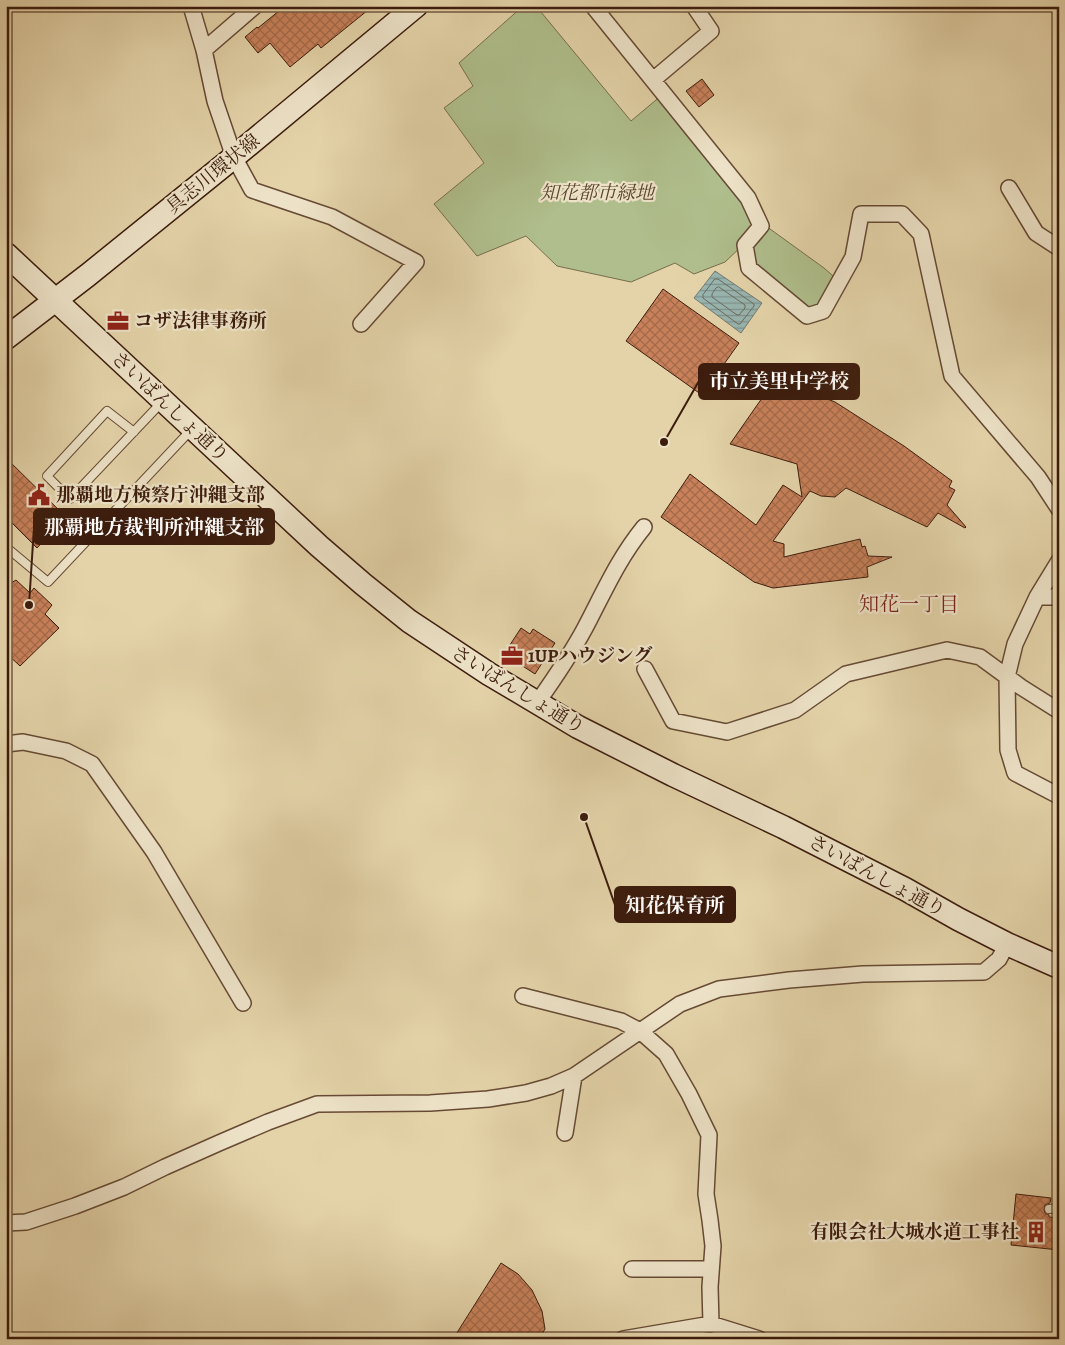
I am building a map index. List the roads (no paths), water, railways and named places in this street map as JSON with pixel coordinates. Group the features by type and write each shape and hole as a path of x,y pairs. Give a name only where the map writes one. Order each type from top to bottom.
{"main road":[{"name":"具志川環状線","path":"6,338 88,275 234,157 416,6"},
{"name":"さいばんしょ通り","path":"6,254 319,546 409,621 450,649 537,703 604,740 672,775 783,827 905,889 1007,944 1059,967"}],"street":[{"path":"191,6 204,50 215,101 234,157 252,190 332,217 416,262 361,324"},
{"path":"204,50 255,6"},
{"path":"592,6 748,198 762,226 745,245 749,268 807,316 823,311 853,258 861,214 902,214 921,234 952,376 1038,477 1059,509"},
{"path":"653,80 711,31 694,6"},
{"path":"1009,188 1036,233 1059,248"},
{"path":"537,703 584,630 612,574 629,546 644,527"},
{"path":"1059,561 1037,597 1015,644 1007,677 1008,750 1015,773 1059,796"},
{"path":"1037,597 1059,597"},
{"path":"645,669 673,720 727,732 795,710 846,674 947,650 980,657 1059,711"},
{"path":"6,744 23,742 66,751 92,764 154,852 243,1003"},
{"path":"6,1224 26,1222 116,1190 165,1166 244,1132 317,1104 430,1103 488,1099 526,1094 551,1086 574,1076 606,1056 680,1004 719,989 789,980 863,974 984,972 999,959 1007,944"},
{"path":"523,996 621,1020 640,1031 666,1054 689,1094 709,1135 706,1194 713,1246 710,1287 711,1324"},
{"path":"565,1133 574,1076"},
{"path":"632,1269 711,1270"},
{"path":"623,1339 711,1324 759,1339"}],"lane":[{"path":"134,432 107,411 47,476 70,499 134,432 163,401"},
{"path":"6,547 48,582 192,428"},
{"path":"1049,1209 1059,1208"}],"water":[{"path":"715,271 762,303 741,333 694,298"}],"place":[{"name":"コザ法律事務所","path":"118,321"},
{"name":"市立美里中学校","path":"664,442"},
{"name":"那覇地方検察庁沖縄支部","path":"39,495"},
{"name":"那覇地方裁判所沖縄支部","path":"29,605"},
{"name":"1UPハウジング","path":"512,656"},
{"name":"知花保育所","path":"584,817"},
{"name":"有限会社大城水道工事社","path":"1036,1232"}],"district":[{"name":"知花一丁目","path":"909,604"}],"park label":[{"name":"知花都市緑地","path":"597,193"}]}
